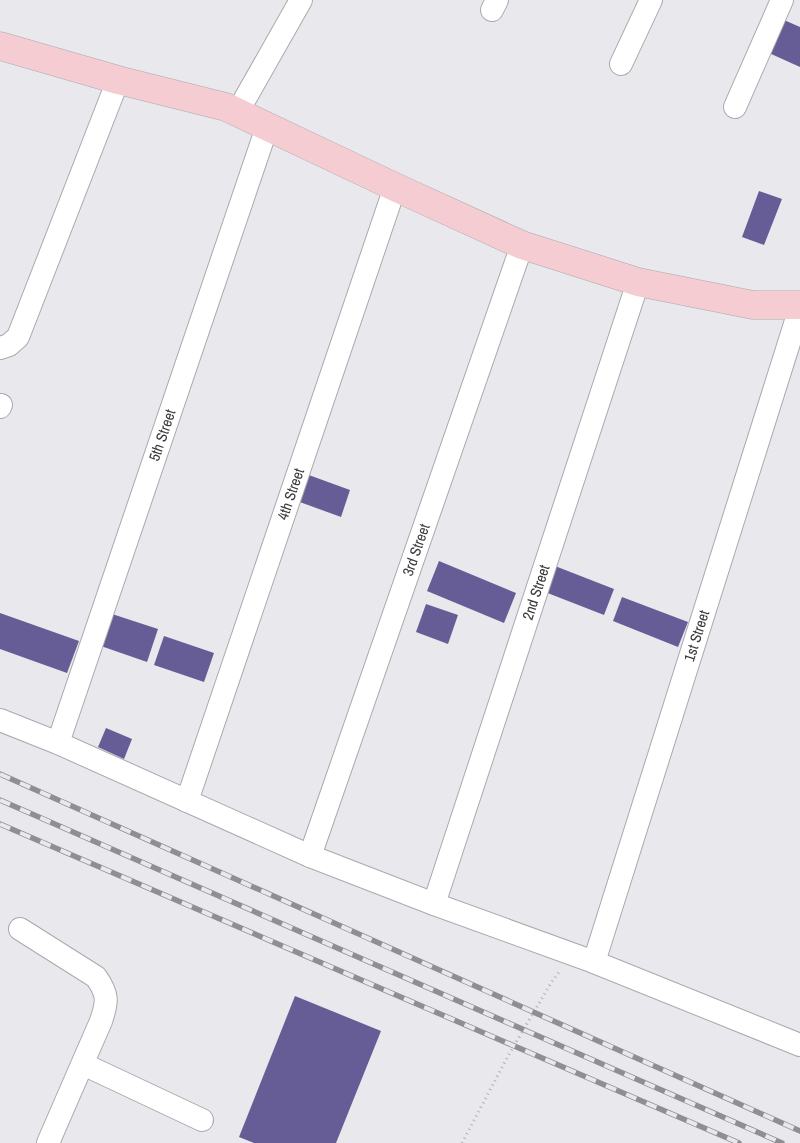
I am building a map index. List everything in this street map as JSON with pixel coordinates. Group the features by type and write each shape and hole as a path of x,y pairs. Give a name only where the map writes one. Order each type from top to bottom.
{"street":[{"path":"237,113 301,0"},
{"path":"621,64 651,0"},
{"path":"735,108 782,0"},
{"path":"0,46 118,80 226,107 522,245 638,282 754,305 800,306"},
{"path":"0,348 9,345 18,337 118,80"},
{"name":"5th Street","path":"58,743 267,127"},
{"name":"4th Street","path":"187,801 395,187"},
{"name":"3rd Street","path":"310,856 522,245"},
{"name":"2nd Street","path":"434,904 638,282"},
{"name":"1st Street","path":"587,960 800,306"},
{"path":"0,720 58,743 310,856 587,960 800,1045"},
{"path":"20,929 96,977 103,988 106,998 106,1007 102,1021 48,1143"},
{"path":"82,1064 202,1120"}],"path":[{"path":"462,1143 508,1056 550,983 564,968 587,960"}],"building":[{"path":"784,20 800,27 800,67 769,53"},
{"path":"759,191 782,199 764,245 742,237"},
{"path":"306,474 350,490 341,517 297,501"},
{"path":"439,561 516,593 504,623 427,591"},
{"path":"555,566 614,589 604,615 545,592"},
{"path":"622,597 688,622 678,647 613,621"},
{"path":"426,604 458,615 448,644 416,632"},
{"path":"0,613 79,641 67,673 0,649"},
{"path":"109,613 158,629 147,662 98,645"},
{"path":"164,636 214,653 204,682 154,665"},
{"path":"106,728 132,739 124,759 98,747"},
{"path":"295,996 381,1031 336,1143 254,1143 239,1137"}],"railway":[{"path":"0,774 800,1131"},
{"path":"0,800 782,1143"},
{"path":"0,824 739,1143"}]}
